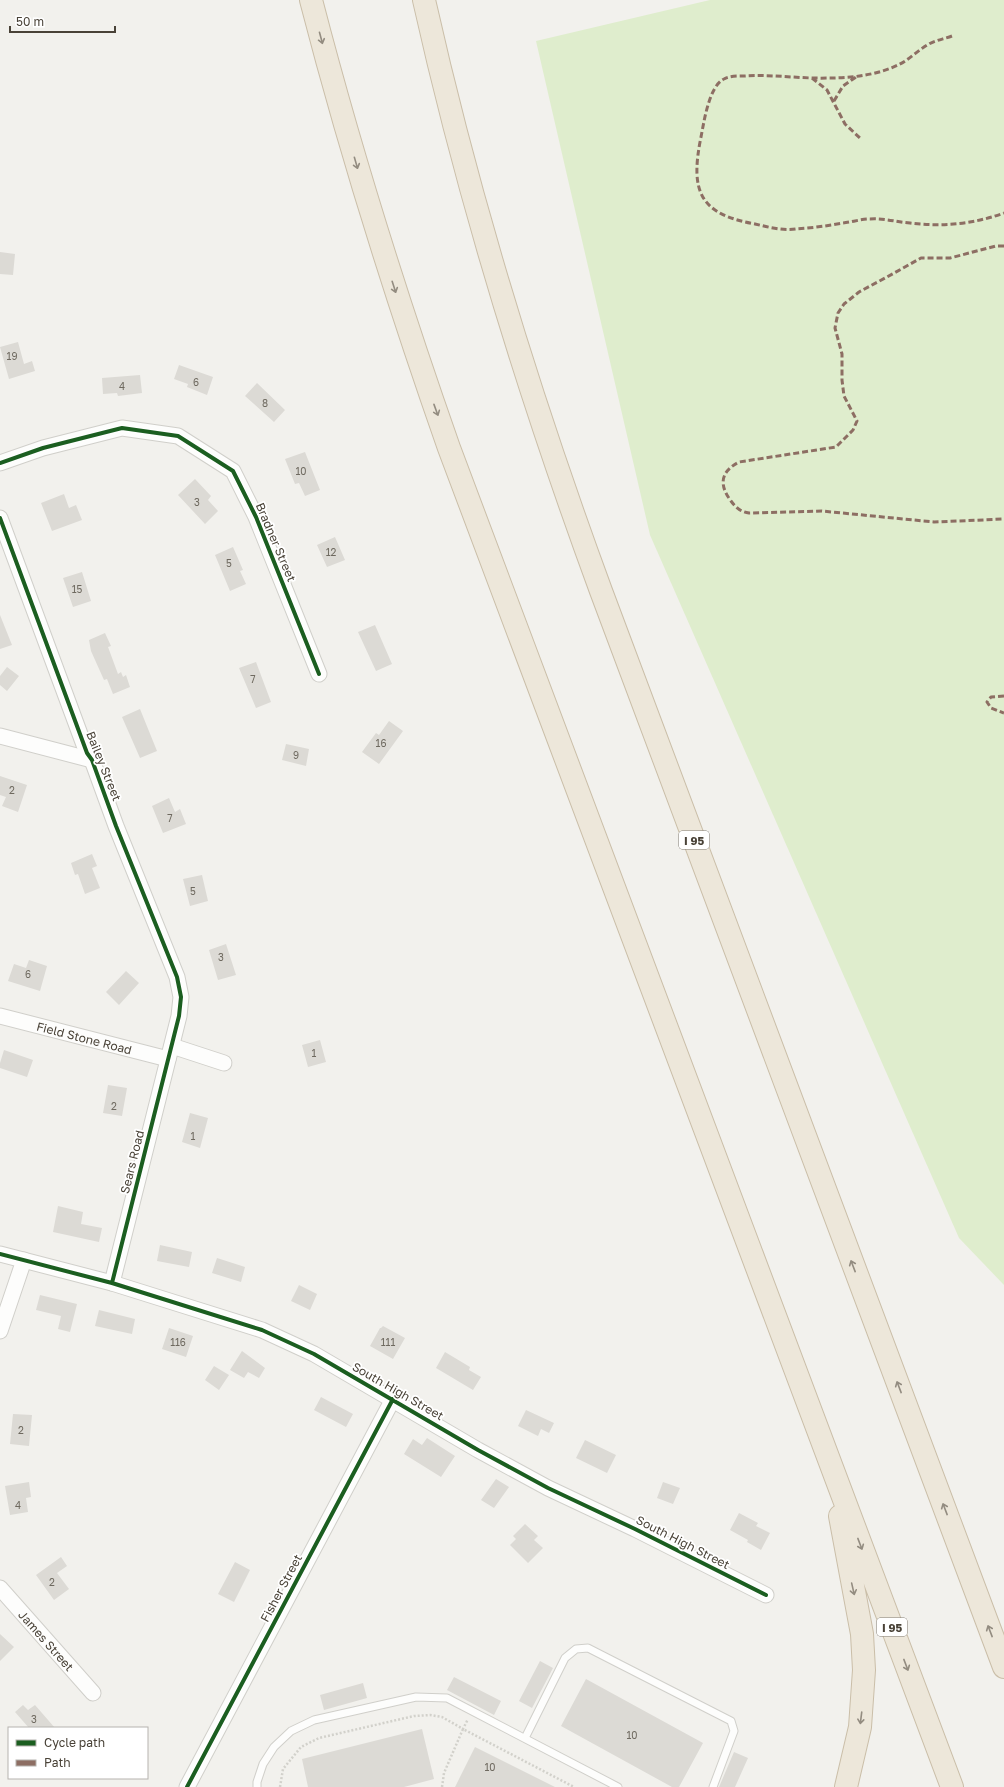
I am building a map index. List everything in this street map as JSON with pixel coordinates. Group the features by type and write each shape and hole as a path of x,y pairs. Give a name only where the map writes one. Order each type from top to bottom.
{"highway":[{"name":"I 95","path":"311,0 376,229 417,357 446,440 952,1787"},
{"name":"I 95","path":"424,0 490,256 534,401 566,496 603,599 1004,1666"},
{"path":"832,1468 848,1567 859,1619 864,1659 864,1691 861,1720 846,1787"}],"street":[{"name":"Bradner Street","path":"0,463 43,448 122,428 178,436 233,471 256,517 319,674"},
{"name":"Bailey Street","path":"0,518 87,753 92,760 119,833 177,978 181,996 180,1016 170,1053"},
{"path":"0,736 92,760"},
{"name":"Field Stone Road","path":"0,1016 170,1053"},
{"path":"170,1053 224,1063"},
{"name":"Sears Road","path":"112,1283 170,1053"},
{"name":"South High Street","path":"0,1254 112,1283 262,1330 314,1354 478,1450 548,1488 635,1529 766,1595"},
{"path":"0,1331 24,1260"},
{"name":"Fisher Street","path":"187,1787 393,1399"},
{"name":"James Street","path":"0,1588 93,1693"}],"lane":[{"path":"525,1738 565,1658 576,1649 588,1648 731,1720 734,1731 713,1787"},
{"path":"257,1787 257,1782 263,1764 274,1747 291,1731 314,1720 416,1697 447,1698 618,1787"}],"path":[{"path":"442,1787 444,1773 472,1711"},
{"path":"280,1787 283,1769 301,1747 319,1738 414,1716 430,1715 442,1717 574,1787"}],"green space":[{"path":"710,0 1004,0 1004,1285 959,1238 650,535 536,41"}],"building":[{"path":"0,252 15,254 13,275 0,274"},
{"path":"18,342 24,364 32,361 35,371 9,379 0,347"},
{"path":"179,365 213,377 207,395 187,387 188,384 174,379"},
{"path":"140,375 142,393 118,396 117,393 103,394 102,378"},
{"path":"257,383 285,410 274,422 245,396"},
{"path":"305,452 320,490 305,496 299,483 295,484 285,459"},
{"path":"195,479 211,496 208,500 218,511 205,524 178,495"},
{"path":"64,494 69,508 76,505 82,520 52,531 41,503"},
{"path":"335,537 345,560 327,567 317,545"},
{"path":"233,547 243,570 240,571 246,584 230,591 215,555"},
{"path":"82,572 91,601 73,607 63,578"},
{"path":"0,615 12,645 0,649"},
{"path":"375,625 392,664 376,671 358,632"},
{"path":"105,633 111,646 108,647 118,674 121,672 123,677 126,675 130,687 113,694 107,679 104,680 91,651 89,640"},
{"path":"256,662 271,702 256,708 239,668"},
{"path":"7,667 19,676 7,691 0,685 0,676"},
{"path":"140,709 157,751 140,758 122,717"},
{"path":"389,721 403,731 379,764 362,752 376,733 379,735"},
{"path":"286,744 309,749 306,766 282,760"},
{"path":"0,776 27,785 18,812 2,806 6,797 0,795"},
{"path":"169,798 175,812 180,809 186,824 163,833 152,806"},
{"path":"92,854 97,866 92,868 100,888 85,894 78,874 75,875 71,863"},
{"path":"202,875 208,901 190,906 183,879"},
{"path":"226,944 236,975 218,980 209,950"},
{"path":"29,960 47,966 40,991 8,981 14,964 26,968"},
{"path":"126,971 139,983 119,1005 106,992"},
{"path":"320,1040 326,1062 308,1067 302,1045"},
{"path":"4,1050 33,1060 27,1077 0,1068"},
{"path":"108,1085 127,1088 122,1116 103,1113"},
{"path":"190,1113 208,1118 200,1148 182,1142"},
{"path":"58,1206 83,1212 81,1224 102,1228 99,1242 53,1232"},
{"path":"160,1245 192,1252 189,1267 157,1261"},
{"path":"217,1258 245,1267 241,1282 212,1273"},
{"path":"299,1285 317,1294 310,1310 291,1301"},
{"path":"40,1295 77,1304 70,1332 58,1329 61,1316 36,1310"},
{"path":"99,1310 135,1319 132,1334 95,1326"},
{"path":"383,1326 405,1338 393,1359 370,1346 380,1328"},
{"path":"169,1328 193,1336 186,1357 162,1349"},
{"path":"242,1351 265,1368 259,1378 248,1372 244,1378 230,1370"},
{"path":"445,1352 470,1367 469,1370 481,1377 473,1390 436,1368"},
{"path":"214,1366 229,1375 219,1390 205,1380"},
{"path":"321,1397 353,1414 346,1427 314,1410"},
{"path":"526,1410 554,1423 549,1433 541,1429 538,1436 518,1426"},
{"path":"13,1414 32,1415 29,1446 10,1444"},
{"path":"427,1438 455,1456 441,1477 404,1454 413,1439 422,1445"},
{"path":"585,1440 616,1455 607,1473 576,1458"},
{"path":"496,1479 509,1487 494,1508 481,1500"},
{"path":"29,1482 31,1497 26,1498 28,1512 10,1515 5,1486"},
{"path":"663,1482 680,1488 673,1504 657,1498"},
{"path":"739,1513 758,1523 756,1526 770,1533 761,1550 747,1542 748,1540 730,1530"},
{"path":"525,1524 538,1536 534,1540 543,1548 528,1563 510,1545 516,1539 513,1536"},
{"path":"61,1557 67,1566 57,1573 69,1589 54,1600 36,1575"},
{"path":"235,1562 250,1570 234,1602 218,1594"},
{"path":"0,1634 14,1647 0,1661"},
{"path":"540,1661 553,1668 532,1708 519,1701"},
{"path":"454,1677 501,1701 494,1715 447,1690"},
{"path":"586,1679 703,1743 679,1787 672,1787 561,1726"},
{"path":"363,1683 367,1698 324,1710 320,1695"},
{"path":"23,1705 28,1710 35,1705 54,1727 28,1727 15,1712"},
{"path":"422,1729 434,1779 404,1787 308,1787 302,1759"},
{"path":"475,1747 555,1787 455,1787"},
{"path":"734,1752 748,1758 735,1787 719,1787"}],"marked path":[{"path":"952,36 929,44 898,65 882,71 864,75 818,78 733,76 724,79 714,89 708,105 698,156 698,186 703,197 710,206 721,214 736,220 780,229 831,225 863,219 934,225 958,224 981,220 1004,213"},
{"path":"834,101 843,86 856,77"},
{"path":"812,78 827,90 845,124 861,139"},
{"path":"1004,246 996,246 950,258 921,258 859,292 844,304 838,313 835,328 842,354 842,380 844,396 857,421 853,430 836,447 739,462 728,470 723,479 725,490 731,501 741,511 749,513 822,511 934,522 1004,519"},
{"path":"1004,696 991,697 987,702 991,708 1004,713"}],"cycle path":[{"path":"0,463 43,448 122,428 178,436 233,471 256,517 319,674"},
{"path":"0,518 87,753 92,760 116,826 177,977 181,997 179,1016 112,1283"},
{"path":"0,1254 112,1283 262,1330 314,1354 478,1450 548,1488 635,1529 766,1595"},
{"path":"187,1787 393,1399"}]}
